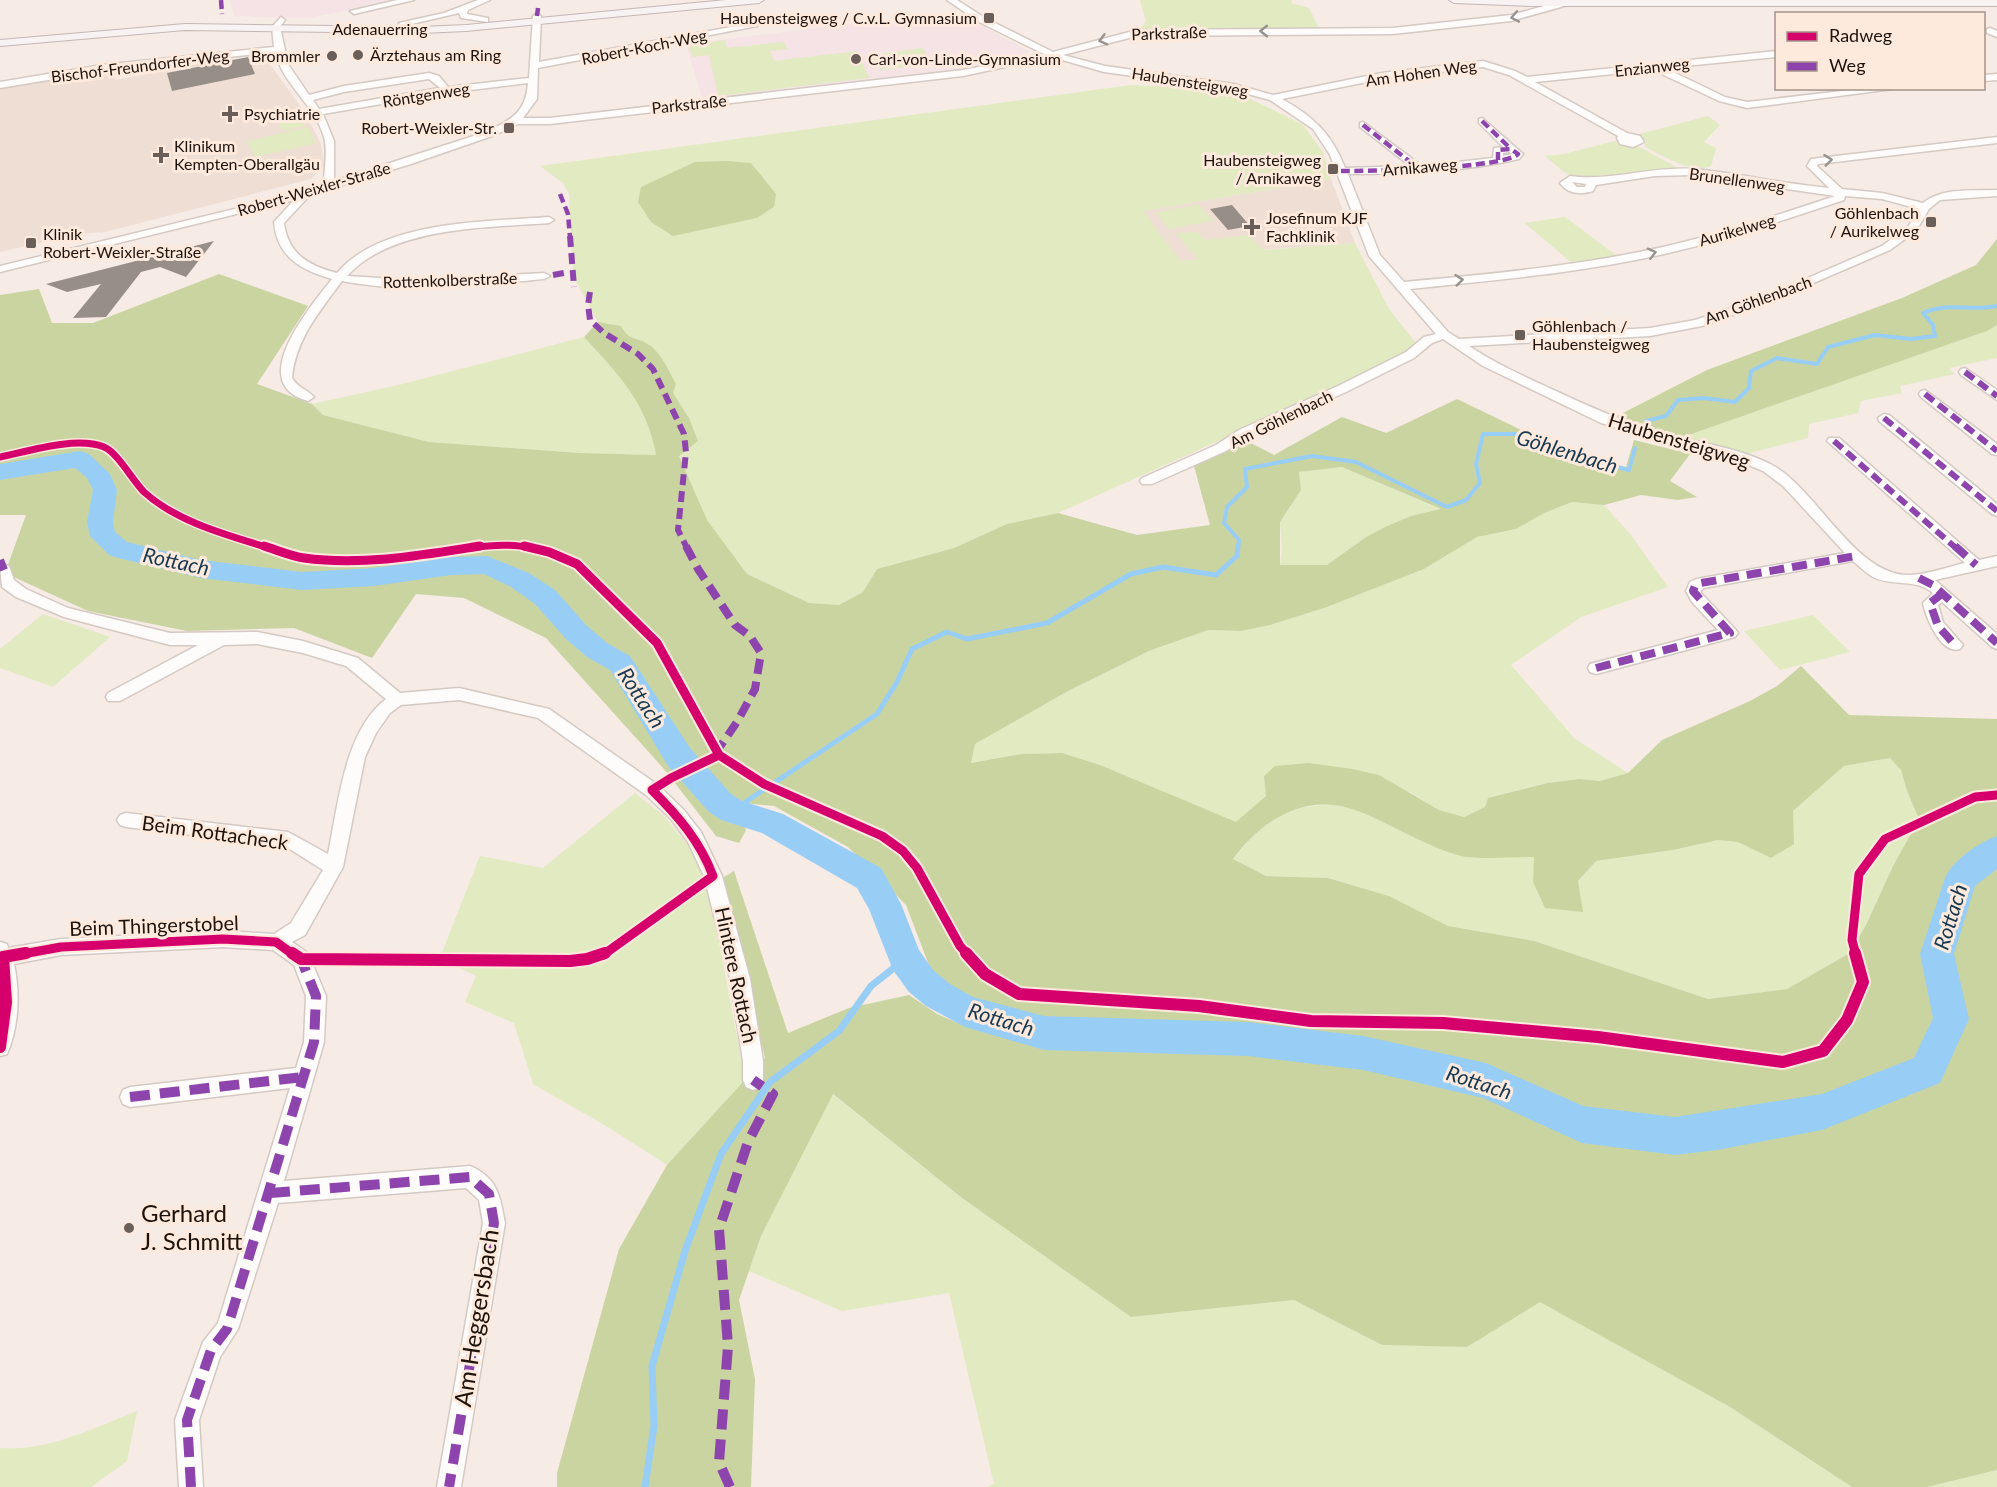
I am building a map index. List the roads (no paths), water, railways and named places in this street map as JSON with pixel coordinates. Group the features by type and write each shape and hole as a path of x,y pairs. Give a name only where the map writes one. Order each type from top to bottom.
{"main road":[{"name":"Adenauerring","path":"0,38 190,21 421,30 539,11 711,0"},
{"name":"Adenauerring","path":"0,44 185,27 485,20 539,11 759,0"},
{"path":"1455,0 1997,3"}],"street":[{"path":"354,11 410,0"},
{"path":"403,23 446,15 486,0"},
{"name":"Haubensteigweg","path":"951,0 982,20 1051,54 1104,69 1234,87 1273,98 1291,108 1317,127 1335,155 1375,256 1444,335 1487,363 1606,420 1665,438 1733,454 1768,468 1788,483 1856,556 1878,573 1914,579"},
{"name":"Parkstraße","path":"516,121 550,121 921,79 1019,63 1137,33 1393,31 1511,18 1571,1"},
{"path":"466,7 462,11 464,16 485,20"},
{"path":"516,121 532,99 539,11"},
{"path":"279,24 283,63 291,78 318,112 330,146 329,186"},
{"name":"Robert-Koch-Weg","path":"534,66 753,26"},
{"name":"Bischof-Freundorfer-Weg","path":"0,85 102,68 280,50"},
{"name":"Enzianweg","path":"1527,80 1775,54"},
{"name":"Am Hohen Weg","path":"1273,98 1382,76 1475,64 1504,69 1624,135"},
{"path":"1653,66 1722,99 1747,105 1878,90"},
{"path":"308,98 344,89 429,76 436,78 446,90"},
{"name":"Röntgenweg","path":"318,112 446,90 534,80"},
{"name":"Robert-Weixler-Straße","path":"0,269 248,210 463,144 516,121"},
{"name":"Arnikaweg","path":"1341,171 1418,168 1515,157 1518,154 1482,121"},
{"path":"1363,124 1418,168"},
{"path":"1840,193 1812,166 1812,163 1997,140"},
{"name":"Brunellenweg","path":"1592,182 1654,173 1692,172 1748,182 1840,193 1882,196 1916,195 1935,198"},
{"path":"248,210 279,222 306,193"},
{"name":"Aurikelweg","path":"1401,286 1496,276 1638,256 1775,219 1840,198 1840,193"},
{"path":"1935,198 1946,195 1997,193"},
{"name":"Brunellenweg","path":"1882,196 1925,207"},
{"name":"Am Göhlenbach","path":"1456,343 1492,343 1650,332 1736,311 1847,267 1886,248 1912,229 1925,207 1935,198"},
{"path":"308,397 294,390 286,378 289,352 295,339 339,278 354,262 370,251 394,242 465,229 549,220"},
{"name":"Rottenkolberstraße","path":"279,222 282,243 295,259 315,270 339,278 377,282 429,283 544,276"},
{"name":"Am Göhlenbach","path":"1147,481 1221,448 1244,433 1342,389 1410,355 1428,340 1444,335"},
{"path":"1487,363 1487,352 1492,343"},
{"path":"1965,372 1997,396"},
{"path":"1924,394 1997,451"},
{"path":"1884,418 1997,511"},
{"path":"1834,441 1976,565"},
{"path":"1596,668 1730,633 1697,598 1693,591 1695,586 1856,556"},
{"path":"1914,579 1997,561"},
{"path":"4,570 7,583 21,593 64,612 170,639 257,638 303,646 352,662 397,699 384,709 369,730 357,757 334,867 298,929 276,942 301,959 316,996 314,1042 227,1329 211,1350 187,1420 191,1487"},
{"path":"1914,579 1933,585 1997,643"},
{"path":"1943,593 1930,603 1933,617 1955,645"},
{"path":"114,697 221,639"},
{"name":"Hintere Rottach","path":"397,699 459,694 543,713 652,790 677,814 695,837 713,876 740,979 753,1061 753,1080"},
{"name":"Beim Rottacheck","path":"126,820 288,839 334,867"},
{"name":"Beim Thingerstobel","path":"2,954 61,947 223,939 276,942"},
{"path":"0,1047 5,1030 7,991 2,954"},
{"path":"130,1096 303,1077"},
{"name":"Am Heggersbach","path":"270,1193 470,1178 489,1194 494,1223 449,1487"}],"waterway":[{"name":"Göhlenbach","path":"1646,421 1666,416 1678,400 1704,398 1735,402 1749,388 1751,371 1777,358 1817,364 1828,347 1875,335 1911,339 1935,336 1933,325 1923,313 1951,307 1997,306"},
{"name":"Göhlenbach","path":"1238,548 1239,540 1224,523 1227,507 1247,487 1245,469 1312,456 1356,462 1447,507 1466,500 1480,483 1476,464 1483,434 1516,434 1578,457 1629,470 1635,448"},
{"name":"Rottach","path":"0,472 80,459 98,474 105,490 100,522 103,536 118,549 201,569 302,581 374,577 451,566 487,565 520,580 545,597 576,632 597,650 620,663 679,757 720,803 732,811 772,823 869,878 884,904 905,959 921,981 938,995 965,1011 1044,1033 1248,1039 1363,1053 1486,1081 1582,1124 1675,1136 1717,1131 1822,1112 1927,1071 1951,1019 1937,954 1961,878 1997,850"},
{"name":"Göhlenbach","path":"732,811 877,714 897,682 912,649 947,632 967,639 1047,623 1131,574 1163,567 1216,575 1237,556 1238,546"},
{"path":"645,1487 654,1426 652,1366 685,1251 721,1154 770,1082 839,1031 871,986 905,959"}],"place":[{"name":"Haubensteigweg / C.v.L. Gymnasium","path":"989,18"},
{"name":"Ärztehaus am Ring","path":"358,55"},
{"name":"Brommler","path":"332,56"},
{"name":"Carl-von-Linde-Gymnasium","path":"856,59"},
{"name":"Psychiatrie","path":"230,114"},
{"name":"Robert-Weixler-Str.","path":"509,128"},
{"name":"Klinikum Kempten-Oberallgäu","path":"161,155"},
{"name":"Haubensteigweg / Arnikaweg","path":"1333,169"},
{"name":"Göhlenbach / Aurikelweg","path":"1931,222"},
{"name":"Josefinum KJF Fachklinik","path":"1252,227"},
{"name":"Klinik Robert-Weixler-Straße","path":"31,243"},
{"name":"Göhlenbach / Haubensteigweg","path":"1520,335"},
{"name":"Gerhard J. Schmitt","path":"129,1228"}]}
